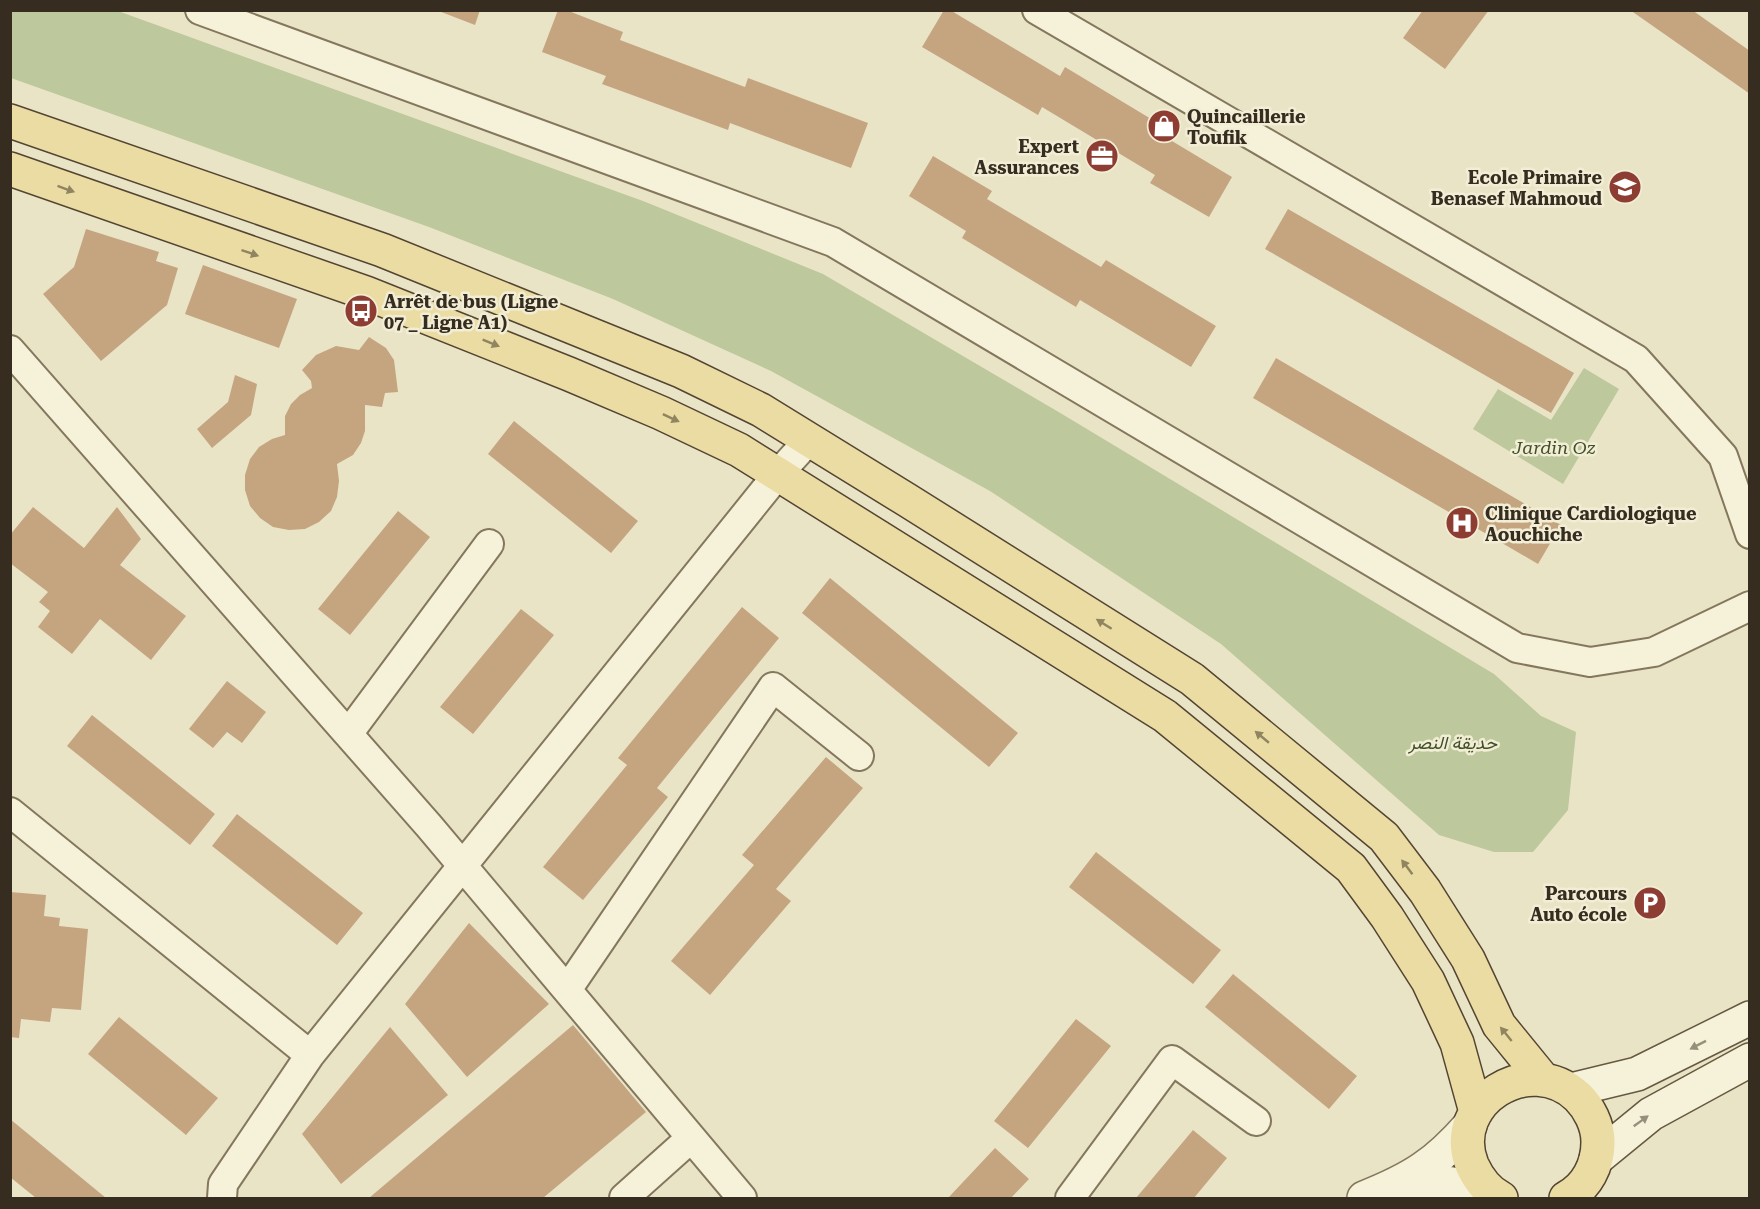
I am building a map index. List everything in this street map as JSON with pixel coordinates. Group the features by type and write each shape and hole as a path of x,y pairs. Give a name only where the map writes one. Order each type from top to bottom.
{"main road":[{"path":"10,121 403,259 681,371 761,410 1192,679 1384,837 1425,891 1468,959 1499,1024 1557,1085 1585,1104 1594,1121 1598,1140 1583,1185"},
{"path":"10,169 376,297 661,413 739,450 1165,716 1351,868 1387,917 1428,981 1457,1043 1473,1118 1468,1142 1470,1159 1476,1174 1495,1195"},
{"path":"1364,1198 1399,1185 1438,1158 1473,1118 1486,1098 1512,1082 1528,1079 1557,1085 1637,1074 1749,1018"},
{"path":"1583,1185 1651,1114 1749,1060"},
{"path":"1399,1185 1443,1183 1495,1195"}],"street":[{"path":"200,10 833,242 1517,648 1590,662 1654,652 1749,606"},
{"path":"1037,10 1636,359 1723,456 1749,534"},
{"path":"10,350 463,866 742,1198"},
{"path":"222,1198 223,1184 310,1055 778,474 809,440"},
{"path":"348,734 489,544"},
{"path":"567,990 773,687 860,756"},
{"path":"10,812 310,1055"},
{"path":"1070,1198 1172,1060 1256,1121"},
{"path":"624,1198 691,1138"}],"green space":[{"name":"حديقة النصر","path":"11,10 118,11 643,201 823,274 1062,414 1494,674 1541,716 1576,732 1568,810 1533,852 1494,852 1439,835 1221,644 990,491 771,371 613,299 429,227 11,78"},
{"name":"Jardin Oz","path":"1584,368 1619,389 1563,484 1473,429 1498,389 1551,420"}],"building":[{"path":"436,10 480,10 475,25"},
{"path":"558,10 566,10 623,32 620,40 745,87 748,78 868,123 851,168 730,123 728,130 602,84 606,76 542,52"},
{"path":"944,10 950,10 1060,76 1065,67 1176,134 1172,141 1232,177 1209,217 1150,183 1155,175 1042,107 1038,115 922,47"},
{"path":"1423,10 1489,10 1445,69 1403,38"},
{"path":"1630,10 1692,10 1750,51 1750,94"},
{"path":"933,156 992,191 987,199 1101,267 1106,260 1216,326 1191,367 1080,300 1076,307 962,238 966,231 909,196"},
{"path":"1288,209 1574,373 1551,413 1265,249"},
{"path":"86,229 159,252 156,261 178,268 167,305 101,361 43,294 74,267"},
{"path":"203,265 297,299 279,348 185,314"},
{"path":"369,337 386,348 394,360 398,392 385,393 382,407 365,405 365,431 361,443 353,455 337,464 339,481 337,497 331,511 319,522 305,529 289,530 273,527 260,518 250,506 245,490 245,475 250,459 259,447 272,439 285,435 285,416 291,404 312,388 311,381 302,370 316,355 336,346 359,350"},
{"path":"1276,358 1561,525 1538,564 1253,398"},
{"path":"235,375 257,384 251,415 212,448 197,429 228,402"},
{"path":"514,421 638,521 611,553 488,454"},
{"path":"33,507 84,548 117,507 141,539 120,565 186,616 151,660 100,619 72,654 38,627 50,611 39,602 48,592 10,563 10,535"},
{"path":"398,511 430,537 350,635 318,609"},
{"path":"830,578 1018,733 989,767 802,613"},
{"path":"742,607 779,638 657,788 668,797 583,900 543,867 627,765 618,758"},
{"path":"521,609 554,635 473,734 440,707"},
{"path":"227,681 266,712 242,743 227,732 213,748 189,729"},
{"path":"92,715 215,814 190,845 67,746"},
{"path":"826,757 863,788 776,889 791,901 710,995 671,961 754,865 742,855"},
{"path":"237,814 363,913 337,945 212,846"},
{"path":"1096,852 1221,950 1193,984 1069,887"},
{"path":"10,892 46,895 44,916 60,918 59,926 88,929 81,1010 52,1008 50,1022 21,1019 19,1038 10,1037"},
{"path":"469,923 549,1004 467,1077 405,1004"},
{"path":"1233,974 1357,1076 1329,1109 1205,1007"},
{"path":"119,1017 218,1098 186,1135 88,1054"},
{"path":"1076,1019 1111,1046 1028,1148 994,1121"},
{"path":"573,1025 646,1112 543,1198 369,1198"},
{"path":"390,1027 448,1095 341,1184 302,1134"},
{"path":"10,1119 106,1198 36,1198 10,1177"},
{"path":"1193,1130 1227,1158 1194,1198 1136,1198"},
{"path":"995,1148 1029,1179 1011,1198 948,1198"}],"place":[{"name":"Quincaillerie Toufik","path":"1164,126"},
{"name":"Expert Assurances","path":"1102,156"},
{"name":"Ecole Primaire Benasef Mahmoud","path":"1625,187"},
{"name":"Arrêt de bus (Ligne 07 _ Ligne A1)","path":"361,311"},
{"name":"Clinique Cardiologique Aouchiche","path":"1462,523"},
{"name":"Parcours Auto école","path":"1650,903"}]}
